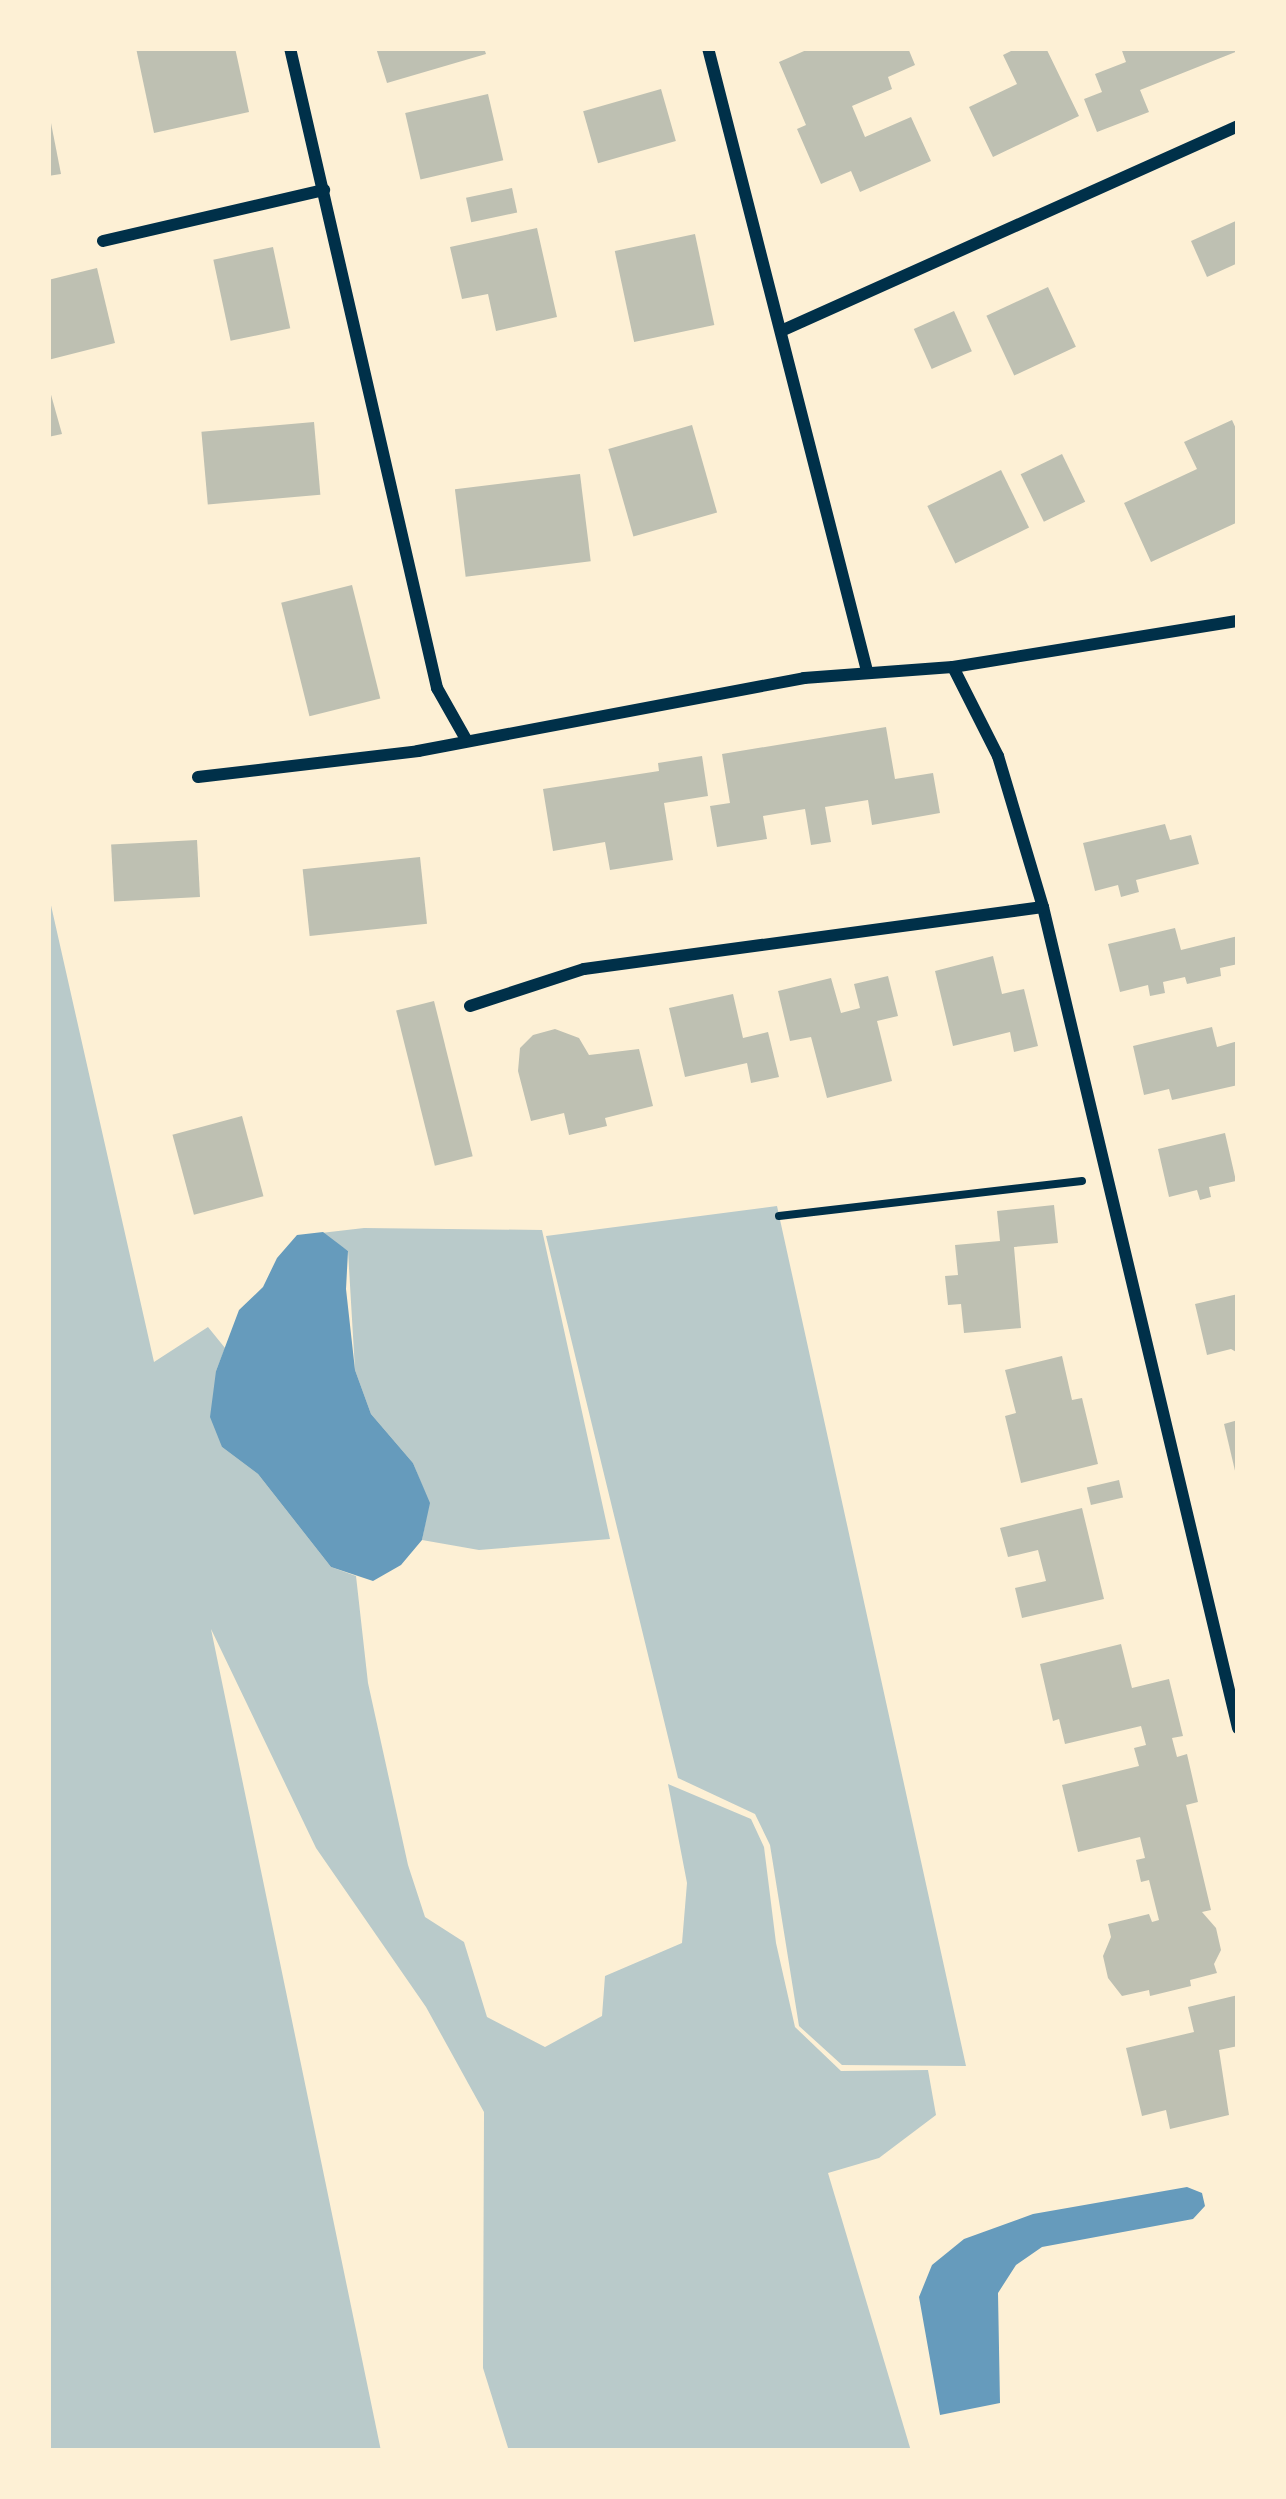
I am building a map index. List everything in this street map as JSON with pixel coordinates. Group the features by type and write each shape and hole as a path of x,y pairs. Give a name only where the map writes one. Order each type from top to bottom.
{"street":[{"path":"290,48 437,688 467,741"},
{"path":"708,48 867,671"},
{"path":"781,331 1238,126"},
{"path":"103,241 324,190"},
{"path":"198,777 467,741 867,671 953,667 1238,621"},
{"path":"953,667 998,756 1043,907 1238,1728"},
{"path":"470,1006 584,969 1043,907"}],"path":[{"path":"779,1216 1108,1178"}],"shaded area":[{"path":"48,892 154,1362 208,1327 225,1348 216,1371 222,1447 258,1474 331,1567 356,1576 368,1683 408,1865 425,1917 464,1942 487,2017 545,2047 602,2016 605,1976 682,1943 687,1883 668,1784 751,1819 764,1847 776,1943 795,2027 841,2071 928,2070 936,2115 879,2158 828,2173 911,2451 509,2451 483,2368 484,2112 426,2007 316,1848 211,1629 381,2451 48,2451"},
{"path":"777,1206 966,2066 842,2065 799,2026 770,1845 755,1814 678,1778 546,1236"},
{"path":"364,1228 542,1230 610,1539 479,1550 422,1540 429,1503 413,1463 371,1414 355,1370 348,1251 321,1233"}],"water":[{"path":"323,1232 348,1251 346,1289 355,1370 371,1414 413,1463 430,1503 422,1540 401,1565 373,1581 331,1567 258,1474 222,1447 210,1417 216,1371 239,1310 263,1287 277,1258 297,1235"},
{"path":"1187,2187 1202,2193 1205,2206 1193,2219 1042,2247 1016,2265 998,2293 1000,2403 940,2415 919,2297 932,2265 964,2239 1033,2214"}],"building":[{"path":"136,48 235,48 249,112 154,133"},
{"path":"376,48 484,48 486,54 387,83"},
{"path":"811,48 908,48 915,65 888,77 892,89 852,106 865,137 911,117 931,161 860,192 851,171 821,184 797,129 806,125 779,62"},
{"path":"1017,48 1046,48 1079,116 993,157 969,107 1017,84 1003,55"},
{"path":"1121,48 1238,51 1140,90 1149,112 1097,132 1084,99 1102,92 1095,74 1126,62"},
{"path":"661,89 676,141 598,163 583,111"},
{"path":"488,94 503,160 420,179 405,113"},
{"path":"48,119 61,174 48,176"},
{"path":"512,188 517,212 471,222 466,198"},
{"path":"1238,220 1238,263 1207,277 1191,241"},
{"path":"537,228 557,317 496,331 488,294 462,299 450,247"},
{"path":"695,234 714,325 634,342 615,251"},
{"path":"273,247 290,328 231,341 213,260"},
{"path":"97,268 115,343 48,360 48,280"},
{"path":"1048,287 1076,347 1014,376 986,316"},
{"path":"954,311 972,351 932,369 914,329"},
{"path":"48,384 62,434 48,437"},
{"path":"1232,420 1238,433 1238,522 1151,562 1124,503 1197,469 1184,442"},
{"path":"314,422 320,495 208,505 201,432"},
{"path":"692,425 717,512 633,536 608,449"},
{"path":"1062,454 1085,502 1044,522 1021,474"},
{"path":"1001,470 1029,528 955,563 927,506"},
{"path":"580,474 591,561 466,577 455,489"},
{"path":"352,585 380,699 309,716 281,603"},
{"path":"886,727 895,779 933,773 940,813 872,825 868,800 825,807 831,842 811,845 805,809 763,816 767,839 717,847 710,806 730,803 722,754"},
{"path":"702,756 708,796 664,803 673,860 610,870 605,842 553,851 543,789 659,771 658,763"},
{"path":"1165,824 1170,840 1191,835 1199,864 1136,880 1139,892 1121,897 1118,885 1095,891 1083,843"},
{"path":"197,840 200,897 114,901 111,845"},
{"path":"420,857 427,924 310,936 303,869"},
{"path":"1175,928 1181,950 1238,936 1238,964 1220,968 1221,976 1187,984 1185,977 1163,982 1165,993 1150,996 1148,985 1120,992 1108,944"},
{"path":"993,956 1002,994 1024,989 1038,1046 1014,1052 1010,1032 953,1046 935,971"},
{"path":"888,976 898,1016 877,1021 892,1081 827,1098 811,1037 790,1041 778,991 831,978 841,1013 860,1008 854,984"},
{"path":"733,994 743,1038 768,1032 779,1077 751,1083 747,1063 685,1077 669,1008"},
{"path":"434,1001 473,1156 435,1166 396,1010"},
{"path":"1212,1027 1217,1047 1238,1041 1238,1085 1172,1100 1169,1089 1144,1095 1133,1046"},
{"path":"555,1029 579,1038 589,1055 639,1049 653,1106 605,1118 607,1126 569,1135 564,1113 531,1121 518,1071 520,1048 533,1035"},
{"path":"242,1116 263,1196 194,1215 172,1135"},
{"path":"1225,1133 1236,1181 1209,1187 1211,1197 1200,1200 1197,1190 1169,1197 1158,1149"},
{"path":"1054,1205 1058,1243 1014,1247 1021,1328 964,1333 961,1304 948,1305 945,1276 958,1275 955,1245 1000,1241 997,1211"},
{"path":"1238,1294 1238,1353 1231,1349 1207,1355 1195,1304"},
{"path":"1062,1356 1072,1400 1082,1398 1098,1464 1021,1483 1005,1416 1016,1413 1005,1370"},
{"path":"1238,1420 1238,1475 1236,1475 1224,1424"},
{"path":"1119,1480 1123,1498 1091,1505 1087,1487"},
{"path":"1082,1508 1104,1599 1022,1618 1015,1588 1046,1581 1038,1550 1008,1557 1000,1528"},
{"path":"1121,1644 1132,1688 1169,1679 1183,1736 1172,1738 1177,1757 1187,1754 1198,1802 1186,1805 1211,1910 1202,1912 1216,1928 1221,1950 1214,1964 1217,1973 1190,1980 1191,1986 1150,1996 1149,1990 1122,1996 1108,1978 1103,1956 1111,1937 1108,1924 1149,1914 1152,1922 1159,1920 1149,1880 1141,1882 1136,1860 1145,1858 1140,1837 1078,1852 1062,1785 1139,1766 1134,1748 1146,1745 1141,1726 1065,1744 1059,1719 1053,1721 1040,1664"},
{"path":"1238,1995 1238,2046 1219,2050 1229,2115 1170,2129 1166,2110 1142,2116 1126,2048 1194,2032 1188,2007"}]}
